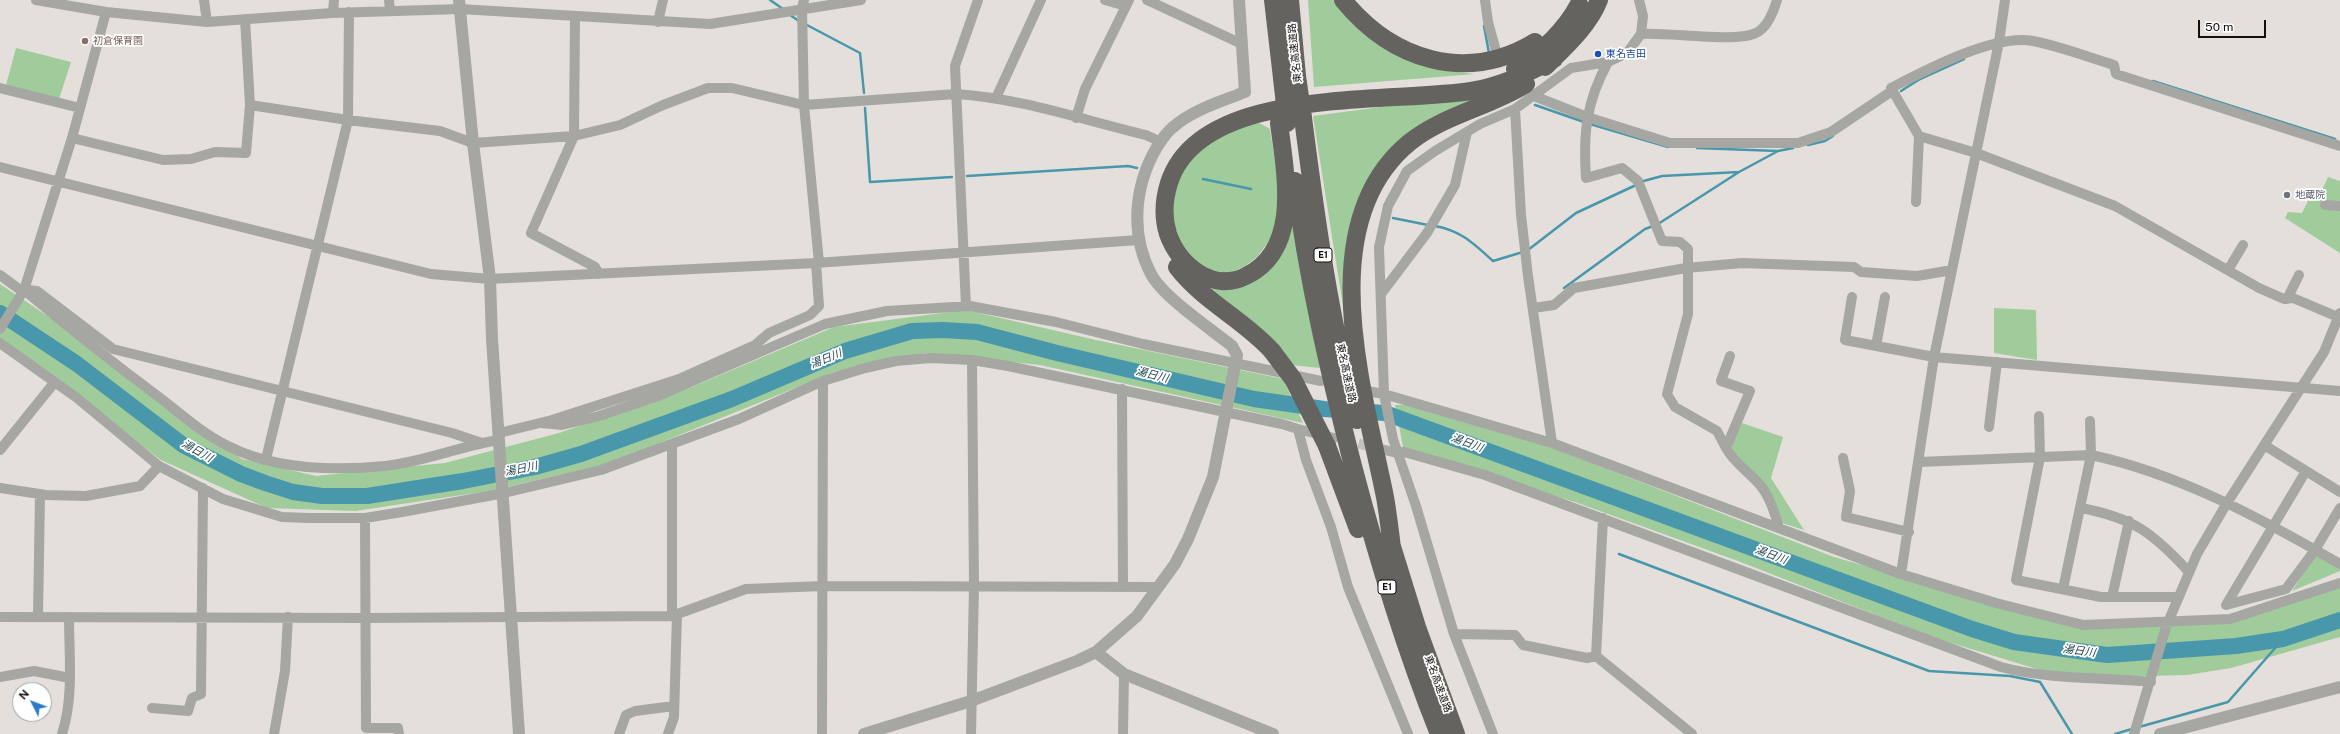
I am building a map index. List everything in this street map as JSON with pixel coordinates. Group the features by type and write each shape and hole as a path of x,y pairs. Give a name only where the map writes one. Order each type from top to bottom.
{"highway":[{"path":"1344,0 1360,19 1390,42 1420,56 1454,63 1492,61 1518,53 1558,26 1580,2"},
{"path":"1347,389 1357,360 1353,286 1356,242 1374,185 1391,161 1410,142 1441,123 1518,89 1534,78 1565,48 1586,22 1599,0"},
{"name":"東名高速道路","path":"1279,2 1285,78 1311,282 1347,389 1372,443 1392,548 1417,627 1456,734"},
{"path":"1335,440 1272,351 1250,329 1194,286 1176,266 1165,246 1157,216 1157,197 1167,166 1180,146 1210,123 1258,105 1324,96 1460,84 1491,79 1512,71 1550,43 1568,24 1580,2"},
{"path":"1290,121 1286,200 1281,231 1276,248 1265,264 1244,278 1222,281 1201,276 1190,268 1175,251 1167,229 1164,213 1167,188 1176,165 1195,143 1208,133 1226,123 1254,114 1295,106 1486,88 1520,77 1554,58"},
{"name":"東名高速道路","path":"1347,389 1335,440 1350,502 1372,569 1439,734"}],"street":[{"path":"36,0 72,3 106,12 207,22 349,12 389,5 460,4 575,16 710,24 800,8 861,0"},
{"path":"204,0 207,22"},
{"path":"333,12 334,0"},
{"path":"658,22 663,0"},
{"path":"966,306 955,66 978,0"},
{"path":"996,98 1041,0"},
{"path":"1076,118 1085,89 1127,3 1104,0"},
{"path":"1147,0 1242,44"},
{"path":"864,734 971,700 1077,662 1096,652 1138,616 1159,587 1188,539 1213,477 1237,356 1232,346 1174,301 1152,275 1138,240 1137,216 1139,190 1147,165 1160,142 1171,128 1189,116 1245,92 1239,0"},
{"path":"1485,0 1488,22 1496,52"},
{"path":"1493,734 1454,634 1416,506 1393,439 1384,397 1379,247 1388,206 1407,171 1435,151 1467,132 1515,109 1571,68 1608,62 1627,54 1641,34 1643,16 1639,0"},
{"path":"1641,34 1660,33 1735,37 1756,33 1765,25 1777,0"},
{"path":"1901,574 1909,532 1934,357 1998,45 2005,0"},
{"path":"460,4 473,143 490,279 519,734"},
{"path":"0,275 192,422 228,446 266,459 304,468 384,466 414,462 499,438 679,379 755,345 769,333 810,315 819,306 818,263 804,105 800,8"},
{"path":"0,329 23,292 72,138 106,12"},
{"path":"266,459 348,120 349,12"},
{"path":"575,16 574,136 531,233 596,267 599,274"},
{"path":"72,138 163,160 191,159 215,152 246,153 250,105 245,19"},
{"path":"1916,202 1919,136 1890,88 1926,70 1998,45 2032,40 2115,70 2340,146"},
{"path":"1608,62 1596,83 1587,117 1584,149 1586,178 1622,168 1640,185 1662,240 1680,242 1688,250 1686,268 1688,314 1667,394 1675,407 1717,431 1731,456 1761,486 1773,509 1780,528"},
{"path":"0,88 80,108"},
{"path":"250,105 348,120 440,131 473,143 574,136 620,125 663,105 708,88 732,88 804,105 956,94 996,98 1146,135 1160,142"},
{"path":"1534,96 1539,100 1587,117 1670,143 1798,143 1831,132 1892,91"},
{"path":"1515,109 1524,245 1552,443"},
{"path":"1381,294 1401,270 1429,231 1455,185 1467,132"},
{"path":"1919,136 1976,153 2115,206 2259,288 2287,299 2293,298 2339,315 2324,352 2227,503 2197,554 2167,625 2151,682 2134,734"},
{"path":"0,167 431,274 490,279 818,263 963,251 1138,240"},
{"path":"2325,205 2340,206"},
{"path":"2228,270 2244,245"},
{"path":"1533,308 1554,304 1574,288 1686,268 1742,263 1854,267 1861,272 1917,276 1952,270"},
{"path":"2287,299 2299,275"},
{"path":"23,292 37,292 113,348 452,433 483,443"},
{"path":"1852,297 1845,340 1876,346 1934,357 2300,388 2340,390"},
{"path":"1876,346 1885,297"},
{"path":"542,423 562,425 599,416 658,396 825,324 887,311 966,306 1056,322 1143,344 1237,362 1384,397 1552,443 1901,574 1996,603 2083,625 2167,625 2230,619 2340,583"},
{"path":"815,310 825,324"},
{"path":"0,343 77,398 159,466 223,499 282,516 365,518 504,493 601,470 672,445 739,418 822,381 896,361 930,358 972,360 1122,389 1226,411 1335,440"},
{"path":"1726,448 1750,391 1721,381 1730,356"},
{"path":"971,734 974,586 972,360"},
{"path":"1989,427 1997,362"},
{"path":"822,381 822,734"},
{"path":"0,450 54,383"},
{"path":"1122,389 1123,587"},
{"path":"2039,416 2040,457 2016,580 2101,597 2179,597"},
{"path":"2063,589 2091,455 2090,421"},
{"path":"1298,429 1306,460 1331,527 1348,587 1408,734"},
{"path":"1372,443 1397,453 1404,452 1485,475 2001,667 2019,672 2066,678 2151,682"},
{"path":"668,734 674,716 675,615 672,445"},
{"path":"2264,445 2340,492"},
{"path":"1919,462 2091,455 2117,460 2168,478 2227,503 2340,564"},
{"path":"1843,458 1850,491 1846,516 1909,532"},
{"path":"0,488 40,494 86,496 140,486 159,466"},
{"path":"2306,471 2271,526 2226,605 2286,589 2315,550 2340,508"},
{"path":"152,708 188,710 192,698 201,694 203,488"},
{"path":"38,617 40,494"},
{"path":"2081,508 2107,513 2129,521 2162,543 2189,572"},
{"path":"365,518 366,728 398,728 399,734"},
{"path":"1596,656 1603,518"},
{"path":"2112,597 2129,521"},
{"path":"0,617 365,618 512,615 675,615 746,589 823,586 1159,587"},
{"path":"62,734 67,718 70,678 69,617"},
{"path":"274,734 285,671 288,617"},
{"path":"1454,634 1515,635 1522,645 1587,658 1596,656"},
{"path":"1096,652 1124,674 1273,734"},
{"path":"1596,656 1692,734"},
{"path":"0,677 34,672 70,678"},
{"path":"1122,734 1124,674"},
{"path":"2160,734 2340,687"},
{"path":"619,734 626,715 635,711 674,706"}],"green space":[{"path":"1308,0 1336,0 1449,71 1475,74 1314,87"},
{"path":"16,48 71,62 59,99 6,85"},
{"path":"1478,94 1478,101 1417,132 1354,222 1343,306 1313,116"},
{"path":"1254,120 1270,129 1279,189 1274,234 1258,256 1244,267 1223,275 1204,269 1180,246 1172,218 1173,197 1181,166 1198,148"},
{"path":"2328,177 2340,181 2340,253 2285,218 2288,212 2302,213 2308,201 2317,201"},
{"path":"1294,216 1320,368 1291,365 1201,283 1237,285"},
{"path":"0,284 86,342 242,459 316,476 445,463 559,433 692,387 834,327 966,310 1096,340 1283,379 1303,423 1040,365 926,353 832,373 608,464 489,491 355,511 267,508 161,460 0,339"},
{"path":"1994,308 2036,310 2037,360 1994,353"},
{"path":"1419,404 1553,448 1834,557 1985,600 2114,626 2240,616 2340,587 2340,637 2231,668 2187,675 2066,678 1932,637 1738,561 1575,502 1404,452 1395,405"},
{"path":"1742,423 1783,437 1771,478 1804,530 1782,523 1729,449"},
{"path":"2316,554 2340,566 2340,571 2292,591"}],"waterway":[{"path":"770,0 783,9"},
{"path":"790,15 799,21"},
{"path":"805,24 860,53 864,93"},
{"path":"1484,26 1489,53"},
{"path":"1901,91 1920,79 1964,59"},
{"path":"2153,81 2335,139"},
{"path":"1535,105 1584,122"},
{"path":"865,108 870,182 952,177"},
{"path":"1590,124 1668,147"},
{"path":"1808,145 1825,141 1833,136"},
{"path":"1697,148 1778,151 1793,148"},
{"path":"1658,224 1739,172 1778,151"},
{"path":"967,176 1128,166 1137,168"},
{"path":"1640,182 1662,176 1739,172"},
{"path":"1203,179 1251,189"},
{"path":"1528,250 1576,213 1636,185"},
{"path":"1393,218 1428,225"},
{"path":"1435,226 1453,231 1467,239 1493,261 1523,252"},
{"path":"1564,288 1645,229 1653,226"},
{"name":"湯日川","path":"0,313 77,364 183,445 241,474 265,483 293,492 322,496 367,496 463,481 535,467 581,454 732,399 845,351 912,331 943,330 977,332 1057,353 1254,399 1324,409 1385,413 1972,629 2014,642 2107,655 2236,646 2283,639 2340,620"},
{"path":"1619,554 1929,671 2010,676 2040,682 2072,734"},
{"path":"2139,727 2228,702 2283,639"},
{"path":"2115,734 2132,729"}],"tunnel":[{"path":"1344,440 1377,448"}],"place":[{"name":"初倉保育園","path":"85,41"},
{"name":"東名吉田","path":"1598,54"},
{"name":"地蔵院","path":"2287,195"}]}
